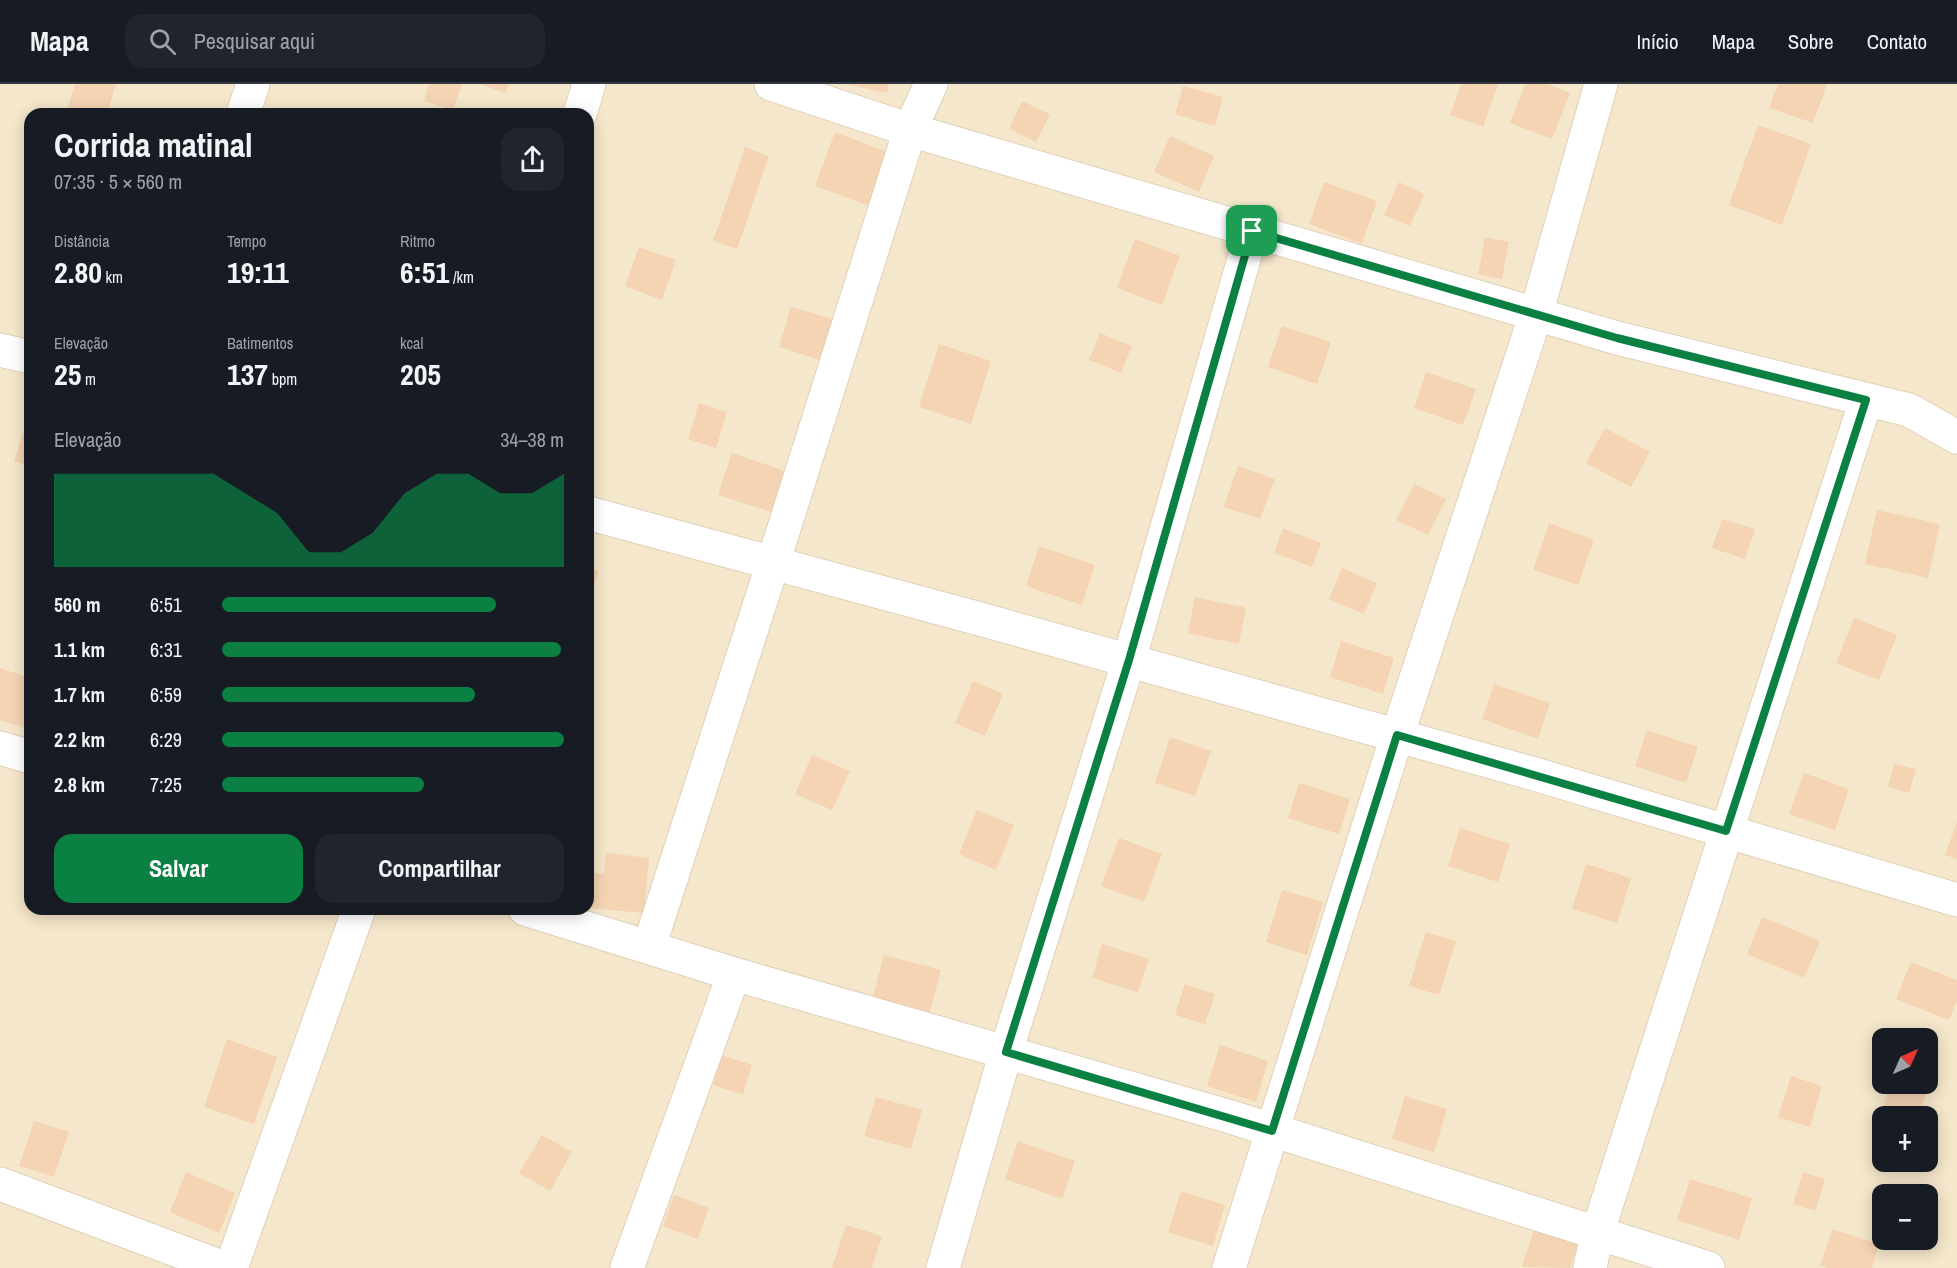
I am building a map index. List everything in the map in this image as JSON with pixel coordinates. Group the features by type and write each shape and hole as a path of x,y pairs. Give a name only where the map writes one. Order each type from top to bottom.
{"street":[{"path":"245,108 252,84"},
{"path":"582,108 589,84"},
{"path":"771,84 910,130 1617,338 1909,410 1957,437"},
{"path":"649,947 910,130 931,84"},
{"path":"1229,1268 1397,735 1536,314 1601,84"},
{"path":"943,1268 1006,1052 1129,660 1252,231"},
{"path":"0,350 24,356"},
{"path":"1590,1268 1597,1234 1866,400"},
{"path":"594,515 1397,735 1957,900"},
{"path":"0,748 24,755"},
{"path":"231,1268 357,915"},
{"path":"545,915 734,974 1272,1131 1707,1268"},
{"path":"627,1268 734,974"},
{"path":"0,1184 224,1268"}],"shaded area":[{"path":"0,84 1957,84 1957,1268 0,1268"}],"building":[{"path":"75,84 116,84 109,108 68,108"},
{"path":"429,84 462,84 454,108 424,101"},
{"path":"480,84 509,84 505,93"},
{"path":"846,84 889,84 887,93"},
{"path":"1461,84 1498,84 1483,127 1450,115"},
{"path":"1525,84 1548,84 1570,93 1552,139 1510,123"},
{"path":"1778,84 1827,84 1813,123 1769,108"},
{"path":"1183,86 1223,97 1215,126 1175,114"},
{"path":"1022,101 1050,114 1036,142 1009,129"},
{"path":"1758,125 1811,144 1782,225 1729,205"},
{"path":"835,132 890,153 870,206 815,186"},
{"path":"1170,136 1214,156 1199,192 1154,172"},
{"path":"745,147 769,156 737,249 713,241"},
{"path":"1324,182 1377,201 1362,244 1309,224"},
{"path":"1399,182 1424,194 1410,226 1384,215"},
{"path":"1485,237 1509,242 1502,279 1478,274"},
{"path":"1135,239 1180,256 1162,305 1117,288"},
{"path":"639,247 676,260 662,300 625,286"},
{"path":"791,307 832,319 820,360 779,347"},
{"path":"1282,326 1331,342 1317,384 1268,367"},
{"path":"1100,333 1132,346 1121,373 1089,360"},
{"path":"939,344 991,361 971,424 919,407"},
{"path":"1426,372 1476,389 1463,425 1414,408"},
{"path":"699,403 727,412 716,448 688,439"},
{"path":"1605,428 1650,452 1631,487 1586,463"},
{"path":"24,429 24,464 14,461"},
{"path":"732,453 790,473 777,514 718,495"},
{"path":"1238,466 1275,479 1260,519 1224,507"},
{"path":"1414,484 1446,499 1428,535 1396,520"},
{"path":"1877,510 1940,524 1928,578 1865,564"},
{"path":"1722,519 1755,529 1745,559 1712,548"},
{"path":"1549,523 1594,540 1578,585 1533,570"},
{"path":"1283,528 1321,543 1312,567 1274,553"},
{"path":"1039,546 1095,565 1082,605 1026,586"},
{"path":"1342,568 1377,583 1364,614 1329,599"},
{"path":"594,570 598,571 594,585"},
{"path":"1195,597 1246,608 1239,644 1188,633"},
{"path":"1854,618 1897,635 1879,680 1836,663"},
{"path":"1341,641 1394,658 1383,694 1330,677"},
{"path":"0,668 24,676 24,727 0,720"},
{"path":"973,681 1003,694 985,736 955,723"},
{"path":"1494,684 1550,703 1538,739 1482,719"},
{"path":"1647,730 1698,747 1686,783 1635,766"},
{"path":"1170,737 1211,751 1195,796 1155,783"},
{"path":"812,755 850,771 832,810 795,794"},
{"path":"1894,764 1916,769 1909,793 1888,787"},
{"path":"1804,773 1849,789 1835,830 1789,814"},
{"path":"1299,783 1350,799 1339,834 1288,818"},
{"path":"977,810 1014,825 996,870 959,854"},
{"path":"1957,822 1957,859 1945,855"},
{"path":"1460,828 1510,844 1498,882 1448,866"},
{"path":"1119,838 1162,854 1144,902 1101,886"},
{"path":"606,853 649,858 644,913 594,909 594,873 604,874"},
{"path":"1586,864 1631,878 1617,923 1572,909"},
{"path":"1282,890 1323,902 1307,955 1266,942"},
{"path":"1762,917 1820,941 1804,978 1747,954"},
{"path":"1426,932 1456,941 1439,995 1409,986"},
{"path":"1102,944 1149,959 1138,992 1092,978"},
{"path":"884,955 941,970 929,1015 872,1000"},
{"path":"1911,962 1957,980 1957,1000 1949,1020 1896,999"},
{"path":"1185,984 1215,994 1205,1024 1175,1015"},
{"path":"227,1039 277,1057 254,1124 204,1107"},
{"path":"1220,1045 1268,1061 1256,1102 1207,1086"},
{"path":"722,1055 752,1065 743,1095 713,1085"},
{"path":"1791,1076 1822,1086 1810,1127 1778,1117"},
{"path":"1887,1094 1926,1094 1922,1106 1883,1106"},
{"path":"1405,1096 1447,1109 1434,1152 1392,1139"},
{"path":"876,1097 922,1110 911,1149 864,1136"},
{"path":"34,1121 69,1132 54,1177 19,1166"},
{"path":"542,1135 572,1152 550,1191 519,1173"},
{"path":"1018,1141 1075,1161 1062,1199 1005,1179"},
{"path":"186,1172 235,1193 219,1233 170,1212"},
{"path":"1803,1172 1825,1179 1815,1211 1793,1204"},
{"path":"1690,1179 1752,1198 1739,1240 1677,1220"},
{"path":"1181,1191 1225,1205 1213,1246 1168,1232"},
{"path":"674,1195 709,1208 698,1239 663,1226"},
{"path":"846,1225 882,1236 872,1268 832,1268"},
{"path":"1535,1227 1579,1240 1570,1268 1522,1267"},
{"path":"1832,1229 1872,1242 1872,1250 1877,1250 1872,1268 1820,1266"}],"route":[{"path":"1252,231 1617,338 1866,400 1726,831 1397,735 1272,1131 1006,1052 1129,660 1252,231"}]}
